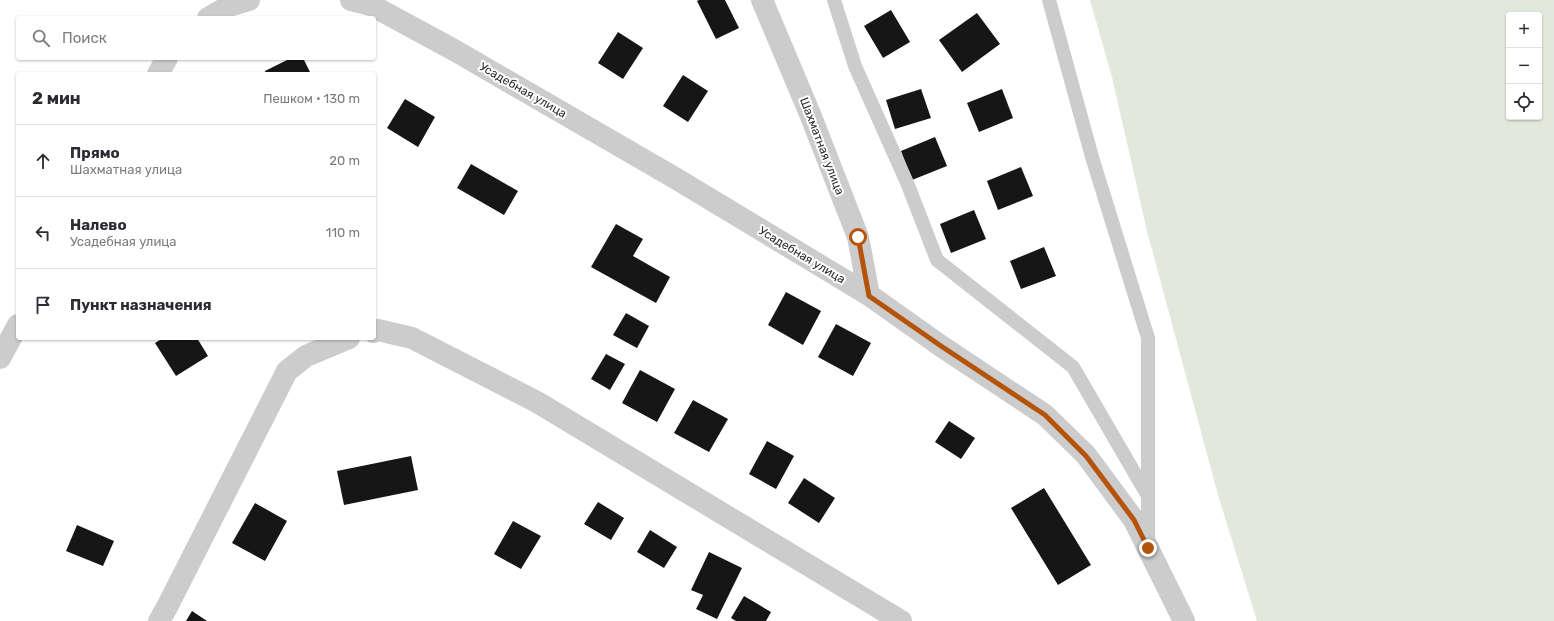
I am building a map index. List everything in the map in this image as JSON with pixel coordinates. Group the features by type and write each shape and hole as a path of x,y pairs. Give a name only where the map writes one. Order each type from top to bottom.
{"street":[{"path":"212,16 229,6 249,0"},
{"name":"Усадебная улица","path":"351,0 371,5 454,50 676,178 869,296 1045,415 1086,456 1134,520 1184,621"},
{"name":"Шахматная улица","path":"762,0 810,114 858,237 869,296"},
{"path":"159,72 166,60"},
{"path":"0,358 16,329"},
{"path":"376,331 378,330 412,338 537,402 901,621"},
{"path":"159,621 287,371 306,356 344,340"}],"lane":[{"path":"834,0 855,66 908,185 937,260 1073,367 1148,496"},
{"path":"1048,0 1092,157 1148,338 1148,548"}],"shaded area":[{"path":"1090,0 1554,0 1554,621 1257,621 1218,495 1147,231 1112,77"}],"building":[{"path":"725,0 739,28 716,39 697,1"},
{"path":"891,10 910,42 883,58 864,26"},
{"path":"977,13 1000,44 962,72 939,40"},
{"path":"618,32 643,48 623,79 598,63"},
{"path":"287,60 304,60 310,72 265,72"},
{"path":"683,75 708,91 688,122 663,106"},
{"path":"921,89 931,118 895,129 886,100"},
{"path":"1002,89 1013,118 979,132 967,103"},
{"path":"405,99 435,117 418,147 387,128"},
{"path":"935,137 947,166 912,180 901,151"},
{"path":"471,164 518,191 504,215 457,188"},
{"path":"1021,167 1033,196 998,210 987,181"},
{"path":"974,210 986,239 951,253 940,224"},
{"path":"616,224 643,239 633,256 670,277 656,303 591,267"},
{"path":"1044,247 1056,276 1021,289 1010,261"},
{"path":"786,292 821,311 803,345 768,325"},
{"path":"626,313 649,326 637,348 613,335"},
{"path":"836,324 871,343 853,376 818,357"},
{"path":"160,340 198,340 208,356 176,376 155,343"},
{"path":"606,354 625,364 610,390 591,379"},
{"path":"640,370 675,389 657,422 622,403"},
{"path":"693,400 728,419 709,452 674,433"},
{"path":"949,421 975,438 961,459 935,442"},
{"path":"767,441 794,456 776,489 749,474"},
{"path":"411,456 418,490 344,505 337,471"},
{"path":"804,478 835,498 819,523 788,503"},
{"path":"1044,488 1091,565 1058,585 1011,508"},
{"path":"598,502 624,518 611,540 584,524"},
{"path":"255,503 287,521 265,561 232,543"},
{"path":"513,521 541,536 521,569 494,554"},
{"path":"77,525 114,541 103,566 66,551"},
{"path":"650,530 677,547 664,568 637,552"},
{"path":"709,552 742,568 717,619 696,609 703,595 691,590"},
{"path":"744,596 771,612 766,621 736,621 731,618"},
{"path":"192,611 207,621 186,621"}],"route":[{"path":"858,237 869,296 1045,415 1086,456 1134,520 1148,548"}]}
